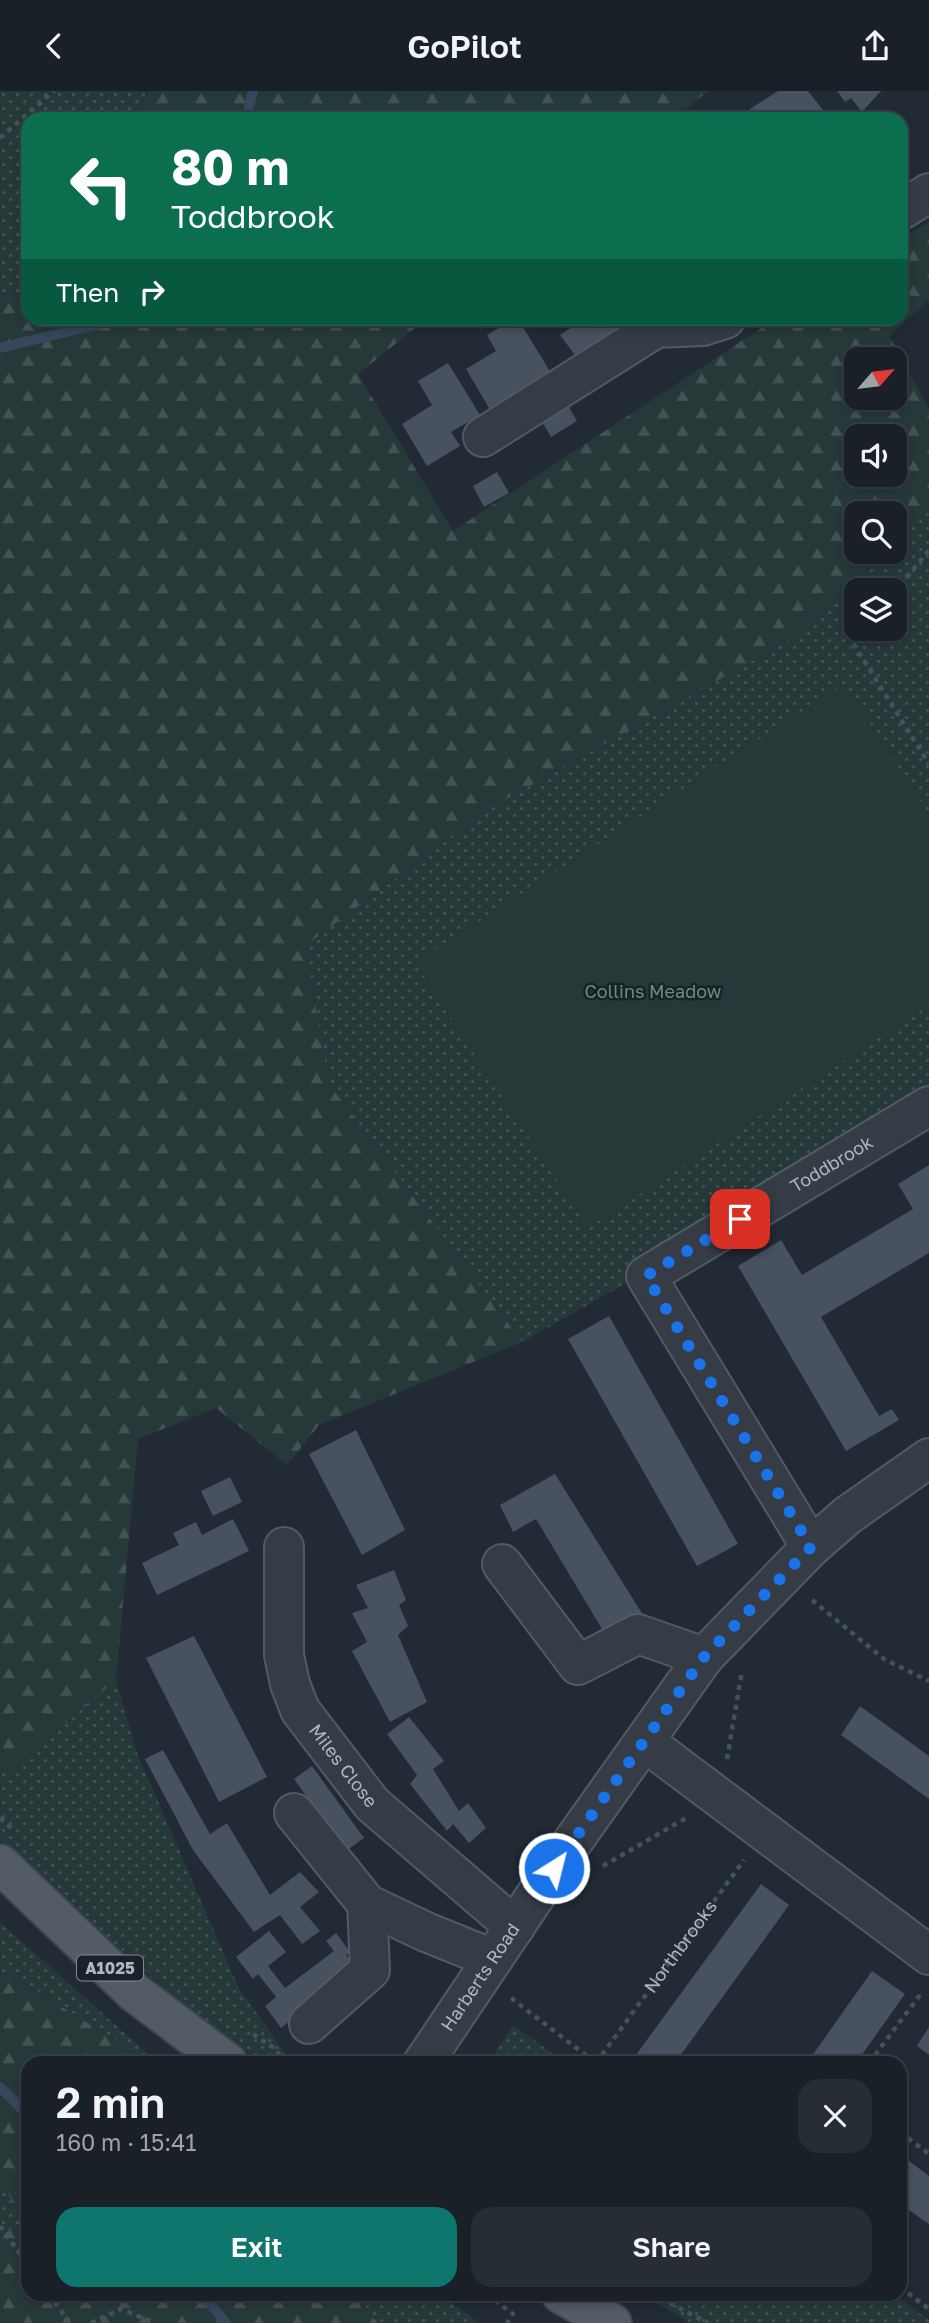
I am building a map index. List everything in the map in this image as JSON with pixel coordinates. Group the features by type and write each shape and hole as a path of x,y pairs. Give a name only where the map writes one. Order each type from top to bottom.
{"main road":[{"name":"A1025","path":"10,1850 135,1993 219,2056"}],"street":[{"path":"908,206 929,193"},
{"path":"483,437 651,326"},
{"name":"Toddbrook","path":"811,1547 646,1276 929,1106"},
{"name":"Harberts Road","path":"428,2056 704,1657 811,1547 848,1515 929,1458"},
{"name":"Miles Close","path":"284,1547 285,1655 290,1684 300,1710 372,1804 515,1927"},
{"path":"502,1564 578,1665 638,1634 704,1657"},
{"path":"645,1742 929,1955"},
{"path":"294,1813 367,1903 426,1932 487,1967"},
{"path":"309,2024 370,1970 367,1903"}],"path":[{"path":"30,112 54,91"},
{"path":"0,138 21,120"},
{"path":"906,578 929,550"},
{"path":"855,641 853,643 929,764"},
{"path":"784,1577 884,1659 929,1681"},
{"path":"596,1870 720,1798 744,1662"},
{"path":"0,1818 10,1850"},
{"name":"Northbrooks","path":"601,2056 765,1832"},
{"path":"487,1967 588,2056"},
{"path":"874,2056 928,1985"},
{"path":"243,2027 274,2048 280,2056"},
{"path":"907,2137 929,2154"},
{"path":"0,2226 21,2255"},
{"path":"907,2292 929,2309"},
{"path":"54,2301 70,2323"},
{"path":"496,2301 513,2314 507,2323"},
{"path":"666,2301 708,2323"},
{"path":"91,2323 121,2309 155,2323"}],"green space":[{"path":"0,91 147,91 138,112 21,112 21,297 0,294"},
{"path":"148,91 708,91 682,112 138,112"},
{"path":"929,222 929,300 908,319 908,235"},
{"path":"0,294 21,297 21,326 417,326 358,374 453,531 764,326 900,326 889,336 895,347 844,347 844,410 907,410 907,369 929,409 929,505 907,526 907,501 844,501 844,564 869,564 854,578 844,578 844,588 793,638 487,810 305,946 329,1084 522,1342 319,1425 287,1465 216,1408 138,1439 116,1680 11,1769 0,1770"},
{"name":"Collins Meadow","path":"929,505 929,1112 522,1342 329,1084 305,946 487,810 793,638 844,588 844,641 907,641 907,578 854,578 869,564 907,564 907,526"},
{"path":"844,684 929,814 929,1005 588,1228 415,963"},
{"path":"116,1680 137,1753 239,1988 287,2056 253,2056 174,1998 0,1841 0,1770 12,1768"},
{"path":"0,1922 150,2056 132,2056 125,2046 13,1976 0,1979"},
{"path":"12,1976 125,2046 132,2056 21,2056 21,2216 0,2180 0,1979"},
{"path":"513,2025 556,2056 493,2056"},
{"path":"0,2180 21,2217 21,2224 0,2236"},
{"path":"21,2223 21,2301 357,2301 378,2323 0,2323 0,2236"},
{"path":"357,2301 449,2301 479,2323 378,2323"},
{"path":"654,2301 903,2301 929,2320 929,2323 689,2323"}],"building":[{"path":"778,91 808,91 824,112 752,112 750,109"},
{"path":"837,91 881,91 862,112 851,98 845,102"},
{"path":"502,326 522,326 551,373 495,418 466,369 496,351 487,335"},
{"path":"574,326 638,326 580,362 560,335"},
{"path":"448,363 480,415 451,432 460,446 427,466 402,424 432,405 418,381"},
{"path":"563,397 577,421 551,437 537,413"},
{"path":"497,472 509,493 484,507 473,486"},
{"path":"929,1165 929,1253 821,1317 879,1416 892,1409 899,1420 846,1451 738,1266 781,1240 802,1275 913,1209 898,1184"},
{"path":"609,1316 738,1544 697,1566 568,1339"},
{"path":"356,1430 405,1530 362,1555 309,1454"},
{"path":"555,1474 643,1615 608,1639 536,1519 513,1532 500,1505"},
{"path":"230,1477 242,1502 213,1516 201,1491"},
{"path":"233,1519 249,1551 157,1595 142,1563 179,1545 173,1533 196,1522 202,1535"},
{"path":"394,1570 406,1600 399,1605 408,1626 398,1635 427,1702 390,1722 352,1651 367,1642 352,1613 368,1608 356,1585"},
{"path":"194,1636 267,1777 219,1802 146,1658"},
{"path":"860,1706 929,1756 929,1799 841,1735"},
{"path":"409,1717 444,1761 433,1769 459,1811 468,1803 486,1828 469,1843 453,1824 447,1831 410,1784 417,1775 387,1734"},
{"path":"163,1750 210,1834 227,1823 270,1895 300,1872 319,1892 300,1907 320,1931 302,1944 280,1915 254,1932 193,1850 145,1759"},
{"path":"312,1766 364,1838 346,1851 294,1779"},
{"path":"761,1884 789,1905 680,2056 635,2056"},
{"path":"269,1931 286,1952 268,1966 285,1988 334,1951 326,1941 336,1933 350,1952 346,1955 352,1962 351,1973 281,2028 265,2006 276,1997 258,1974 253,1979 236,1957"},
{"path":"872,1971 905,1994 861,2056 812,2056"},
{"path":"929,2027 929,2055 917,2046"},
{"path":"907,2159 929,2176 929,2224 907,2209"}],"waterway":[{"path":"248,112 253,91"},
{"path":"0,348 92,326"},
{"path":"0,2087 21,2108"},
{"path":"208,2301 226,2323"}],"route":[{"path":"554,1868 704,1657 811,1547 646,1276 740,1219"}]}
